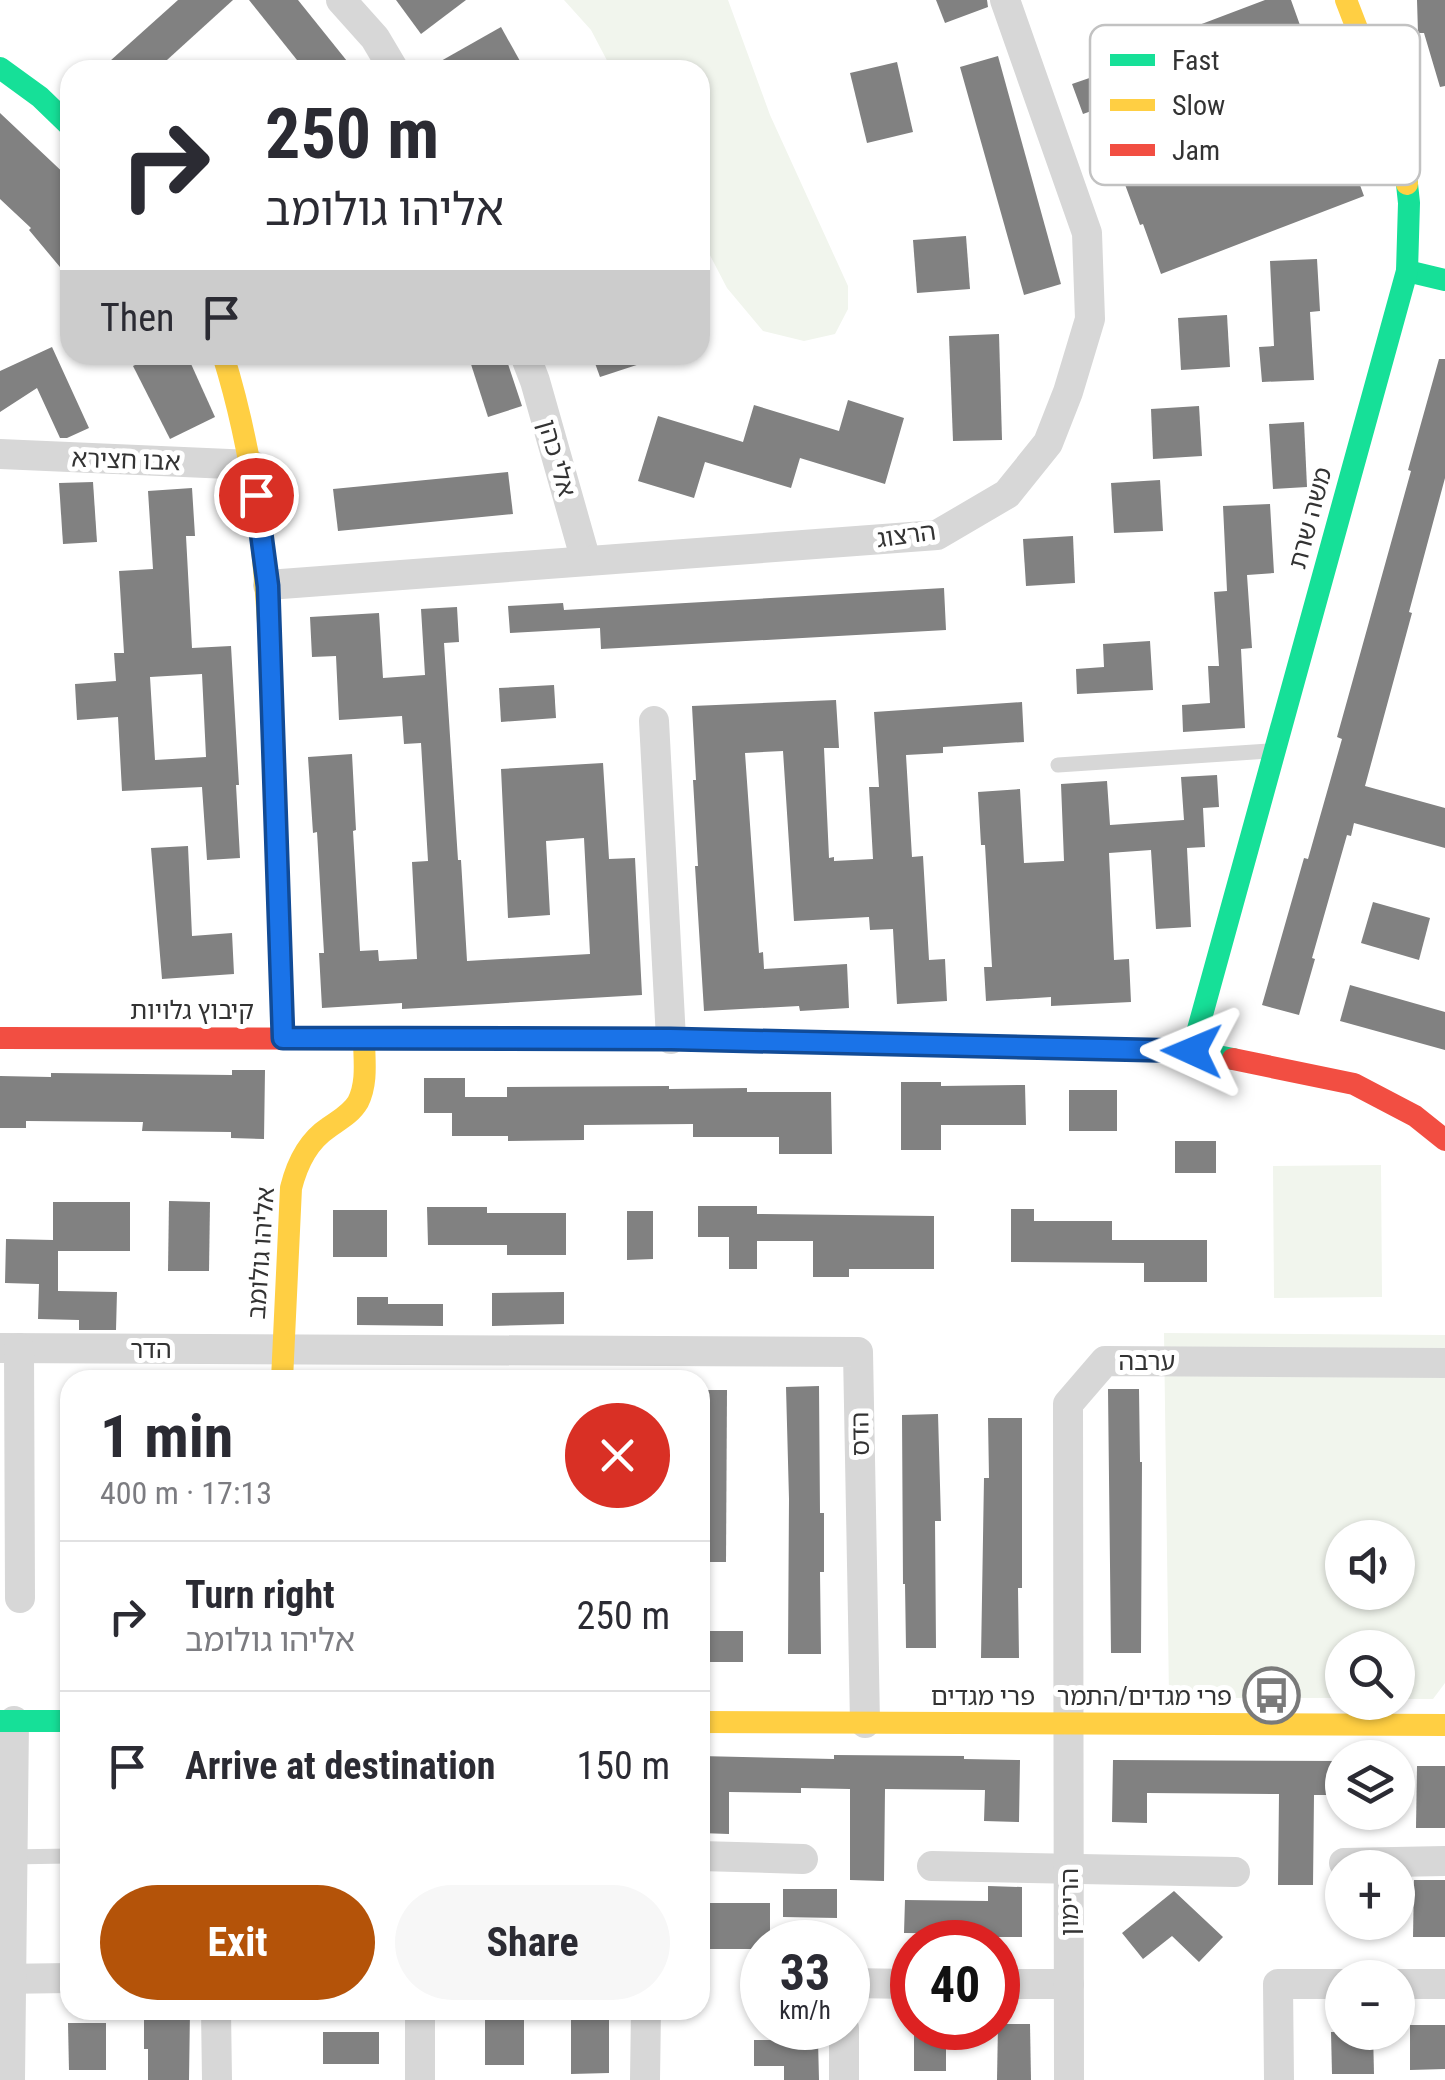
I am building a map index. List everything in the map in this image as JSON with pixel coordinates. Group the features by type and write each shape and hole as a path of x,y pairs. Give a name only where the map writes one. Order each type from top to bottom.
{"street":[{"path":"341,0 375,38 388,60"},
{"name":"הרצוג","path":"268,586 937,535 1008,494 1048,443 1090,319 1087,233 1005,0"},
{"name":"משה שרת","path":"1346,0 1356,25"},
{"path":"0,68 60,116"},
{"name":"משה שרת","path":"1192,1051 1407,271 1407,185"},
{"path":"1407,271 1445,280"},
{"path":"227,365 252,465 268,586 283,1038"},
{"name":"אלי כהן","path":"529,365 586,561"},
{"name":"אבו חצירא","path":"0,454 252,465"},
{"path":"654,721 671,1039"},
{"name":"קיבוץ גלויות","path":"0,1038 671,1039 1192,1051 1354,1084 1415,1116 1445,1140"},
{"name":"אליהו גולומב","path":"282,1365 291,1188 300,1158 322,1132 354,1110 362,1094 364,1038"},
{"name":"הדר","path":"20,1598 10,1348 282,1365"},
{"name":"הדס","path":"282,1365 650,1366 858,1352 866,1723"},
{"name":"ערבה","path":"1068,1724 1068,1404 1104,1361 1445,1363"},
{"path":"10,2080 6,1979 7,1721 60,1721"},
{"name":"פרי מגדים","path":"710,1722 1445,1724"},
{"name":"הרימון","path":"1068,1724 1068,2080"},
{"path":"710,1856 803,1859"},
{"path":"1415,1862 1445,1861"},
{"path":"932,1866 1236,1872"},
{"path":"6,1979 60,1978"},
{"path":"1020,1984 1068,1984"},
{"path":"1278,2080 1278,1984 1325,1984"},
{"path":"1415,1984 1445,1984"},
{"path":"216,2020 217,2080"},
{"path":"420,2020 420,2080"},
{"path":"645,2080 646,2020"},
{"path":"844,2050 844,2080"}],"lane":[{"path":"1058,765 1274,750"},
{"path":"6,1857 60,1856"}],"shaded area":[{"path":"564,0 728,0 770,115 848,286 848,309 835,334 804,341 763,331 727,288 710,255 710,60 607,60 591,30"},
{"path":"1381,1165 1382,1297 1274,1298 1273,1166"},
{"path":"1164,1333 1445,1335 1445,1683 1433,1699 1415,1699 1415,1630 1325,1630 1325,1698 1169,1698"}],"building":[{"path":"178,0 233,0 167,60 111,60"},
{"path":"249,0 298,0 346,60 297,60"},
{"path":"396,0 466,0 421,34"},
{"path":"936,0 987,0 988,7 945,23"},
{"path":"1265,0 1291,0 1300,25 1199,25"},
{"path":"1417,0 1445,0 1445,86 1440,87 1424,33 1420,33"},
{"path":"501,27 519,60 443,60"},
{"path":"998,56 1061,284 1024,295 960,67"},
{"path":"897,62 913,132 867,143 850,73"},
{"path":"1090,78 1090,112 1083,114 1072,84"},
{"path":"0,113 60,170 60,267 31,228 0,199"},
{"path":"1125,185 1360,185 1364,196 1161,274 1143,224 1140,225"},
{"path":"966,236 970,289 917,293 913,240"},
{"path":"1317,259 1320,311 1310,312 1314,380 1262,382 1259,347 1274,346 1270,261"},
{"path":"1227,315 1230,367 1181,370 1178,318"},
{"path":"999,334 1002,440 953,441 949,336"},
{"path":"52,347 89,428 60,438 37,388 0,412 0,371"},
{"path":"1439,359 1445,359 1445,478 1365,786 1445,808 1445,848 1354,823 1351,836 1347,835 1299,1015 1262,1005 1342,739 1337,737"},
{"path":"192,365 215,417 170,439 133,366"},
{"path":"471,365 508,365 522,406 488,417"},
{"path":"596,365 637,365 600,377"},
{"path":"848,400 904,418 885,484 800,458 791,488 705,462 694,498 638,481 658,416 743,442 754,405 839,431"},
{"path":"1199,406 1202,456 1153,459 1151,409"},
{"path":"1304,422 1307,487 1273,489 1269,424"},
{"path":"508,472 513,514 338,531 333,489"},
{"path":"1160,480 1163,531 1114,533 1111,483"},
{"path":"93,482 97,542 63,544 59,483"},
{"path":"192,488 195,536 186,536 192,648 231,646 240,858 207,860 202,787 122,791 118,717 77,720 75,684 116,681 114,653 124,653 119,571 153,569 148,491","holes":["202,674 206,757 155,760 150,677"]},
{"path":"1270,504 1274,573 1247,575 1252,648 1241,649 1245,728 1183,732 1182,705 1210,703 1208,666 1219,666 1214,592 1227,591 1223,506"},
{"path":"1073,536 1075,583 1026,586 1023,539"},
{"path":"944,588 946,630 601,649 600,628 510,633 508,606 563,603 564,610"},
{"path":"457,607 459,642 444,643 467,961 590,954 584,838 546,841 550,915 508,918 501,769 603,763 609,859 635,858 642,995 402,1009 402,1003 322,1008 319,953 324,953 308,757 352,754 360,951 378,950 379,961 417,959 412,862 428,861 421,743 404,744 402,716 339,720 336,656 312,657 310,617 379,613 383,678 425,675 421,609"},
{"path":"1150,641 1153,690 1077,694 1076,669 1104,667 1103,644"},
{"path":"554,685 556,718 501,722 499,688"},
{"path":"836,700 839,748 824,748 829,858 834,857 834,861 873,859 869,787 879,787 874,712 1022,702 1024,742 943,747 943,753 906,755 912,857 923,856 929,960 945,959 947,1001 897,1004 893,929 870,930 869,917 794,921 783,751 745,753 759,953 763,952 764,969 847,964 849,1008 800,1011 799,1006 704,1011 695,866 692,706"},
{"path":"1217,775 1219,807 1203,808 1205,847 1187,848 1191,927 1156,929 1151,850 1109,853 1114,960 1129,959 1131,1002 1051,1006 1051,997 986,1001 984,967 992,967 978,792 1020,789 1024,863 1064,861 1061,784 1107,781 1110,825 1184,820 1181,777"},
{"path":"188,846 192,936 232,933 234,974 162,979 151,848"},
{"path":"1373,902 1430,918 1419,960 1361,943"},
{"path":"1350,985 1445,1012 1445,1050 1340,1021"},
{"path":"232,1070 265,1070 264,1139 231,1138 231,1132 142,1131 143,1122 26,1121 26,1128 0,1128 0,1076 232,1075"},
{"path":"424,1078 465,1078 465,1097 507,1097 507,1087 669,1086 747,1088 747,1092 831,1092 832,1154 779,1154 779,1137 693,1137 693,1124 584,1125 584,1140 508,1141 508,1136 452,1136 452,1113 424,1113"},
{"path":"901,1082 941,1082 941,1086 1025,1085 1026,1125 941,1125 941,1150 901,1150"},
{"path":"1069,1090 1117,1090 1117,1131 1069,1131"},
{"path":"1175,1141 1216,1141 1216,1173 1175,1173"},
{"path":"169,1201 210,1202 209,1271 168,1271"},
{"path":"53,1202 130,1202 130,1251 58,1251 58,1291 117,1292 116,1330 79,1330 79,1320 38,1319 39,1284 5,1283 6,1239 53,1240"},
{"path":"698,1206 757,1206 757,1214 934,1216 934,1269 849,1269 849,1277 813,1277 813,1241 757,1241 757,1269 729,1269 729,1237 698,1237"},
{"path":"427,1207 487,1207 487,1213 566,1213 566,1255 507,1255 507,1245 428,1245"},
{"path":"1011,1209 1034,1209 1034,1221 1112,1221 1112,1240 1207,1240 1207,1282 1144,1282 1144,1263 1011,1262"},
{"path":"333,1210 387,1210 387,1257 333,1257"},
{"path":"627,1211 653,1211 653,1259 627,1260"},
{"path":"564,1292 564,1324 492,1326 492,1293"},
{"path":"357,1297 388,1297 388,1304 443,1304 443,1326 357,1325"},
{"path":"819,1386 820,1513 824,1513 821,1654 788,1654 786,1387"},
{"path":"1108,1389 1139,1389 1141,1653 1111,1653"},
{"path":"710,1390 727,1390 726,1562 710,1562"},
{"path":"938,1414 941,1521 935,1521 936,1648 906,1648 902,1415"},
{"path":"988,1418 1022,1418 1019,1658 981,1658"},
{"path":"710,1631 743,1631 743,1662 710,1662"},
{"path":"834,1755 1020,1760 1019,1822 984,1821 985,1790 885,1789 884,1881 850,1880 850,1789 729,1792 729,1834 710,1833 710,1756 834,1759"},
{"path":"1113,1760 1325,1761 1325,1795 1314,1795 1313,1885 1278,1885 1279,1794 1147,1793 1147,1823 1112,1822"},
{"path":"1417,1766 1445,1766 1445,1828 1416,1828"},
{"path":"1415,1880 1445,1880 1445,1937 1415,1937"},
{"path":"988,1886 1022,1887 1022,1937 1020,1920 904,1920 905,1900 988,1901"},
{"path":"783,1889 837,1889 837,1918 783,1917"},
{"path":"1174,1891 1223,1937 1199,1962 1172,1936 1143,1959 1122,1933"},
{"path":"710,1903 770,1903 770,1920 740,1920 740,1949 710,1949"},
{"path":"144,2020 190,2020 189,2080 148,2080 148,2049 144,2049"},
{"path":"485,2020 524,2020 524,2065 485,2065"},
{"path":"571,2020 609,2020 609,2073 571,2074"},
{"path":"68,2023 106,2023 106,2070 69,2070"},
{"path":"1020,2024 1030,2024 1031,2080 997,2080 998,2050 1020,2050"},
{"path":"1415,2025 1445,2025 1445,2069 1410,2070"},
{"path":"323,2032 379,2032 379,2064 323,2064"},
{"path":"754,2050 818,2050 819,2080 784,2080 784,2066 754,2066"},
{"path":"914,2050 946,2050 946,2071 914,2071"},
{"path":"1331,2050 1373,2050 1374,2074 1332,2074"}],"traffic: fast":[{"path":"0,68 60,116"},
{"path":"1192,1051 1407,271 1407,185"},
{"path":"1407,271 1445,280"},
{"path":"498,1039 1192,1051 1233,1059"},
{"path":"0,1721 60,1721"}],"traffic: slow":[{"path":"1346,0 1356,25"},
{"path":"226,365 248,456 263,557 283,1038"},
{"path":"282,1370 291,1188 309,1147 358,1102 364,1078 364,1038"},
{"path":"710,1722 1445,1725"}],"traffic: jam":[{"path":"0,1038 498,1039"},
{"path":"1233,1059 1354,1084 1415,1116 1445,1140"}],"place":[{"name":"פרי מגדים/התמר","path":"1271,1696"}],"route":[{"path":"256,495 268,586 283,1038 671,1039 1192,1051"}]}
